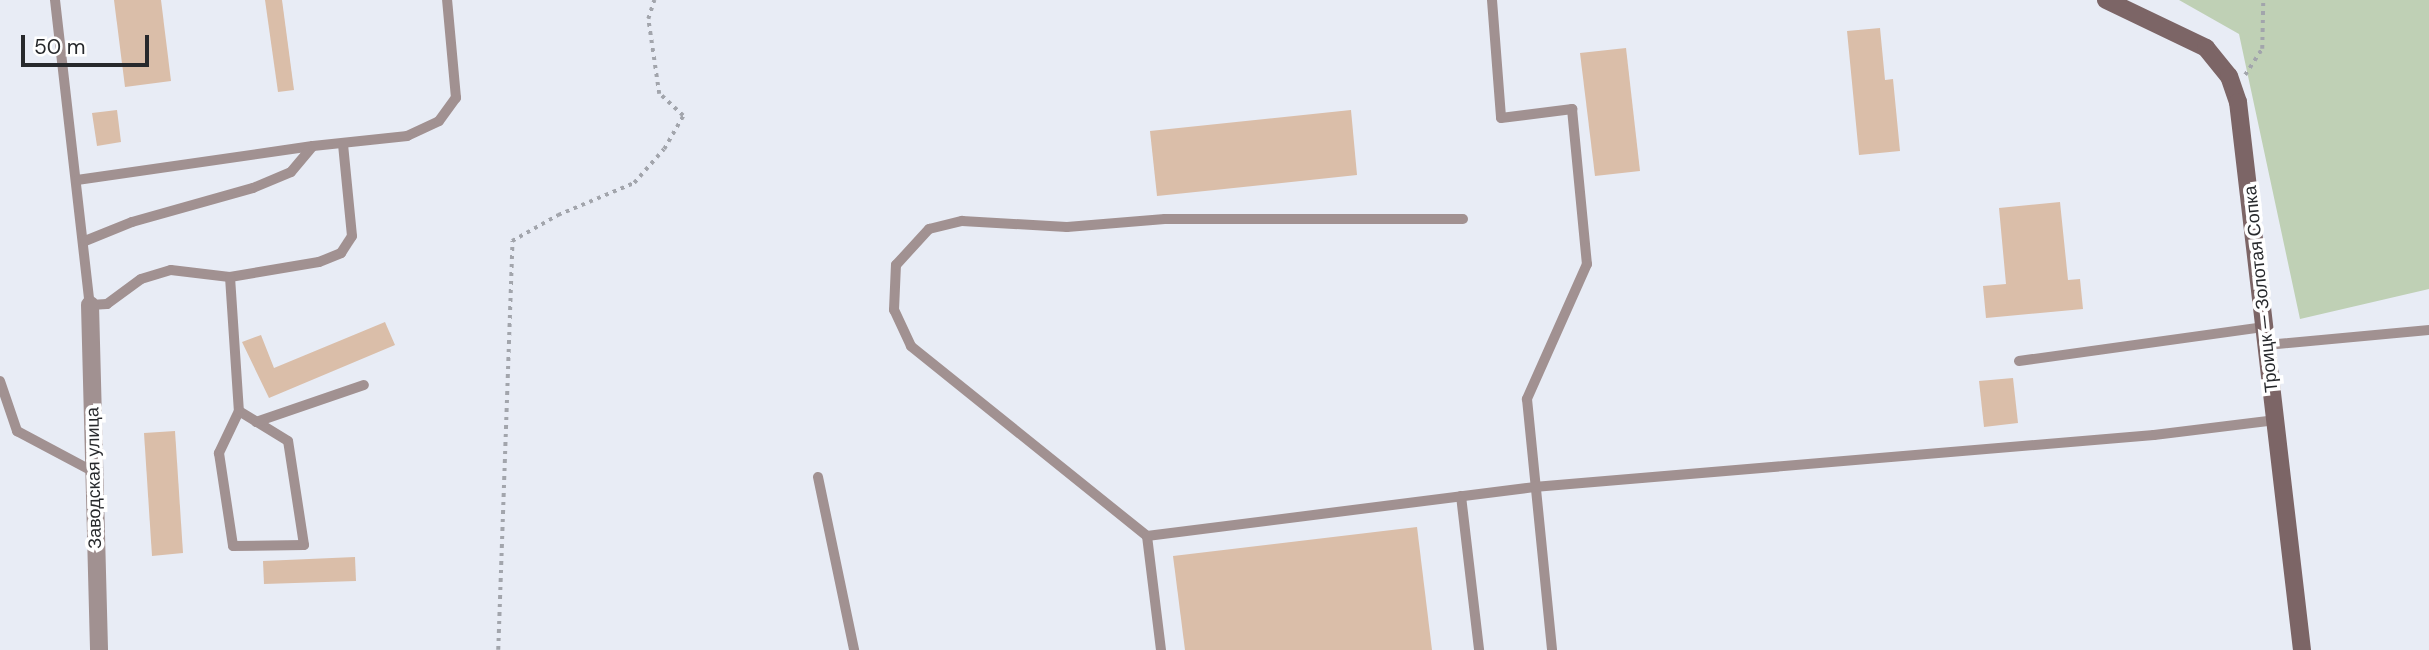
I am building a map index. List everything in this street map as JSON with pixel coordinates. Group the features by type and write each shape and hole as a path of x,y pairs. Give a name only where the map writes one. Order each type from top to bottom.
{"street":[{"name":"Троицк — Золотая Сопка","path":"2106,0 2197,41 2217,58 2235,92 2245,142 2302,650"},
{"name":"Заводская улица","path":"90,305 99,650"}],"lane":[{"path":"55,0 85,241 90,305 107,304 141,279 171,270 230,277 319,262 341,253 352,236 343,145"},
{"path":"77,180 313,146 343,145 407,136 439,121 456,98 447,0"},
{"path":"1492,0 1501,118 1572,109 1587,264 1527,399 1552,650"},
{"path":"85,241 132,222 266,183 291,172 313,146"},
{"path":"1161,650 1147,536 911,346 894,310 896,265 929,229 962,221 1067,228 1165,219 1463,219"},
{"path":"230,277 239,411 219,453 233,546 304,545 288,441 239,411"},
{"path":"2019,361 2266,336 2429,330"},
{"path":"0,381 16,431 94,472"},
{"path":"256,422 364,385"},
{"path":"1147,536 1534,487 2154,435 2276,420"},
{"path":"818,477 854,650"},
{"path":"1461,496 1479,650"}],"path":[{"path":"498,650 512,241 558,215 634,183 664,149 683,116 659,94 648,19 654,0"},
{"path":"2235,92 2262,48 2263,0"}],"green space":[{"path":"2179,0 2429,0 2429,289 2300,319 2239,34"}],"building":[{"path":"114,0 161,0 171,81 125,87"},
{"path":"265,0 282,0 294,90 278,92"},
{"path":"1880,28 1885,80 1893,79 1900,151 1859,155 1847,31"},
{"path":"1626,48 1640,171 1595,176 1580,53"},
{"path":"117,110 121,142 97,146 92,113"},
{"path":"1351,110 1357,175 1157,196 1150,131"},
{"path":"2060,202 2068,280 2080,279 2083,309 1986,318 1983,286 2006,284 1999,208"},
{"path":"385,322 395,345 269,398 242,342 261,335 274,368"},
{"path":"2013,378 2018,423 1984,427 1979,381"},
{"path":"175,431 183,553 152,556 144,433"},
{"path":"1417,527 1432,650 1185,650 1173,556"},
{"path":"355,557 356,581 264,584 263,561"}]}
